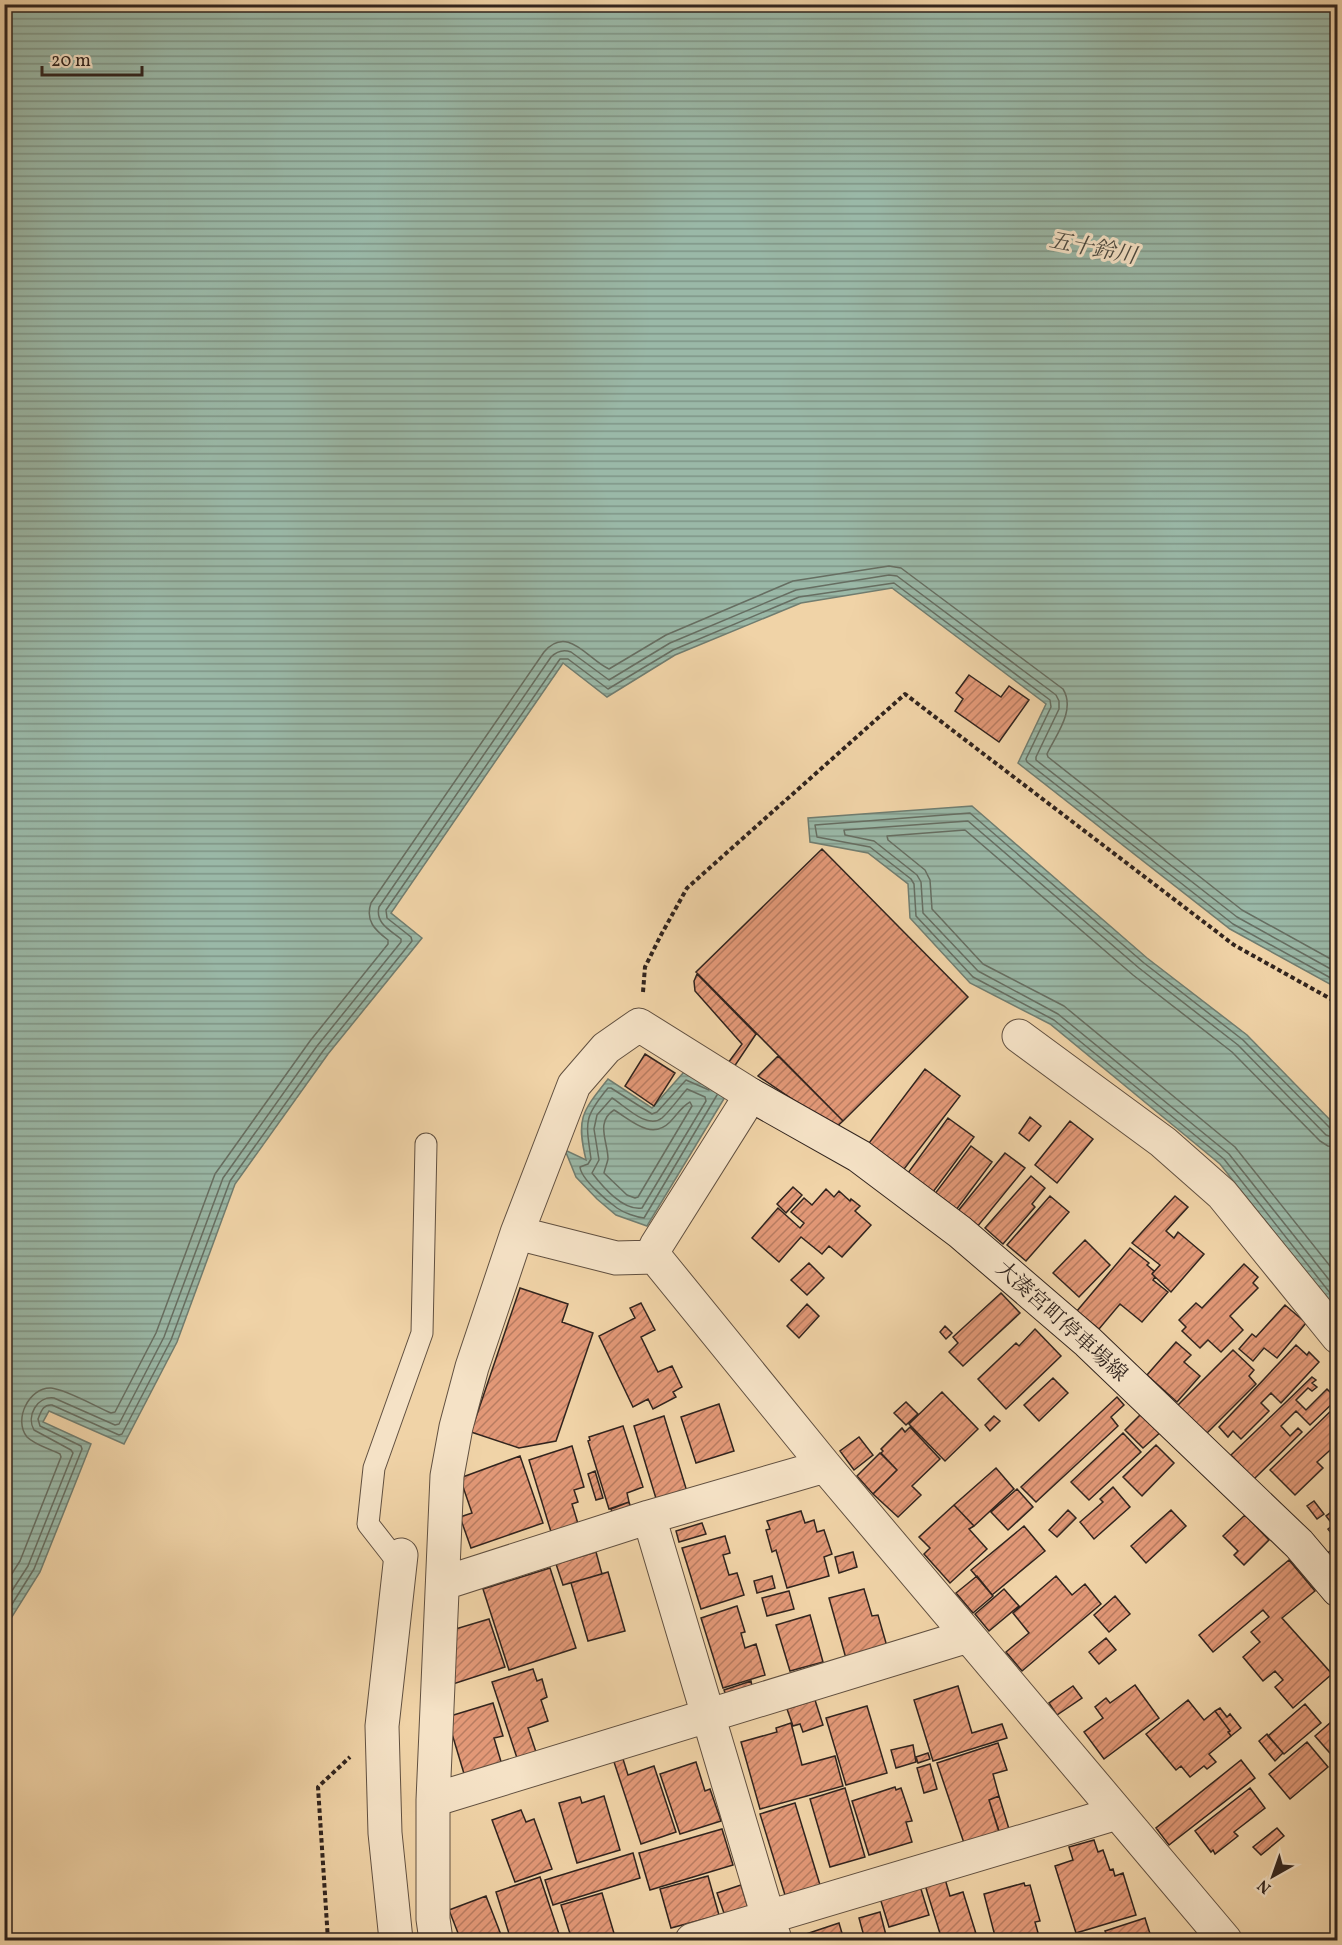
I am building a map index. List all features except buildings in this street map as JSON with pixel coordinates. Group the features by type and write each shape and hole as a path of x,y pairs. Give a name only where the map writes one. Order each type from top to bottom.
{"street":[{"name":"大湊宮町停車場線","path":"639,1025 751,1095 859,1156 960,1232 1088,1342 1299,1544 1338,1590"},
{"path":"436,1941 433,1919 433,1800 447,1476 456,1427 472,1367 517,1233 574,1085 606,1048 639,1025"},
{"path":"1019,1036 1163,1142 1222,1194 1338,1337"},
{"path":"751,1095 656,1246 655,1257 825,1466 1225,1941"},
{"path":"517,1233 616,1258 655,1257"},
{"path":"444,1583 649,1517 825,1466"},
{"path":"649,1517 772,1929"},
{"path":"396,1941 385,1833 382,1726 401,1560"},
{"path":"433,1800 968,1636"},
{"path":"692,1941 772,1929 1117,1813"}],"lane":[{"path":"401,1560 368,1524 374,1468 422,1332 426,1144"}],"path":[{"path":"639,1025 645,968 687,888 905,694 1234,945 1338,1003"},
{"path":"328,1941 318,1787 358,1749"}],"water":[{"name":"五十鈴川","path":"5,4 1337,5 1337,988 1230,929 1018,763 1046,704 892,588 801,603 675,655 607,697 563,663 391,913 422,938 328,1054 235,1184 177,1342 124,1444 49,1411 43,1422 91,1444 40,1572 5,1628"},
{"path":"972,806 1147,958 1247,1035 1337,1127 1337,1312 1220,1164 1050,1024 970,983 910,918 908,884 868,853 810,842 808,818"},
{"path":"684,1072 728,1092 647,1226 616,1215 597,1199 576,1177 565,1150 586,1160 582,1134 584,1116 592,1100 608,1079 652,1108"}]}
